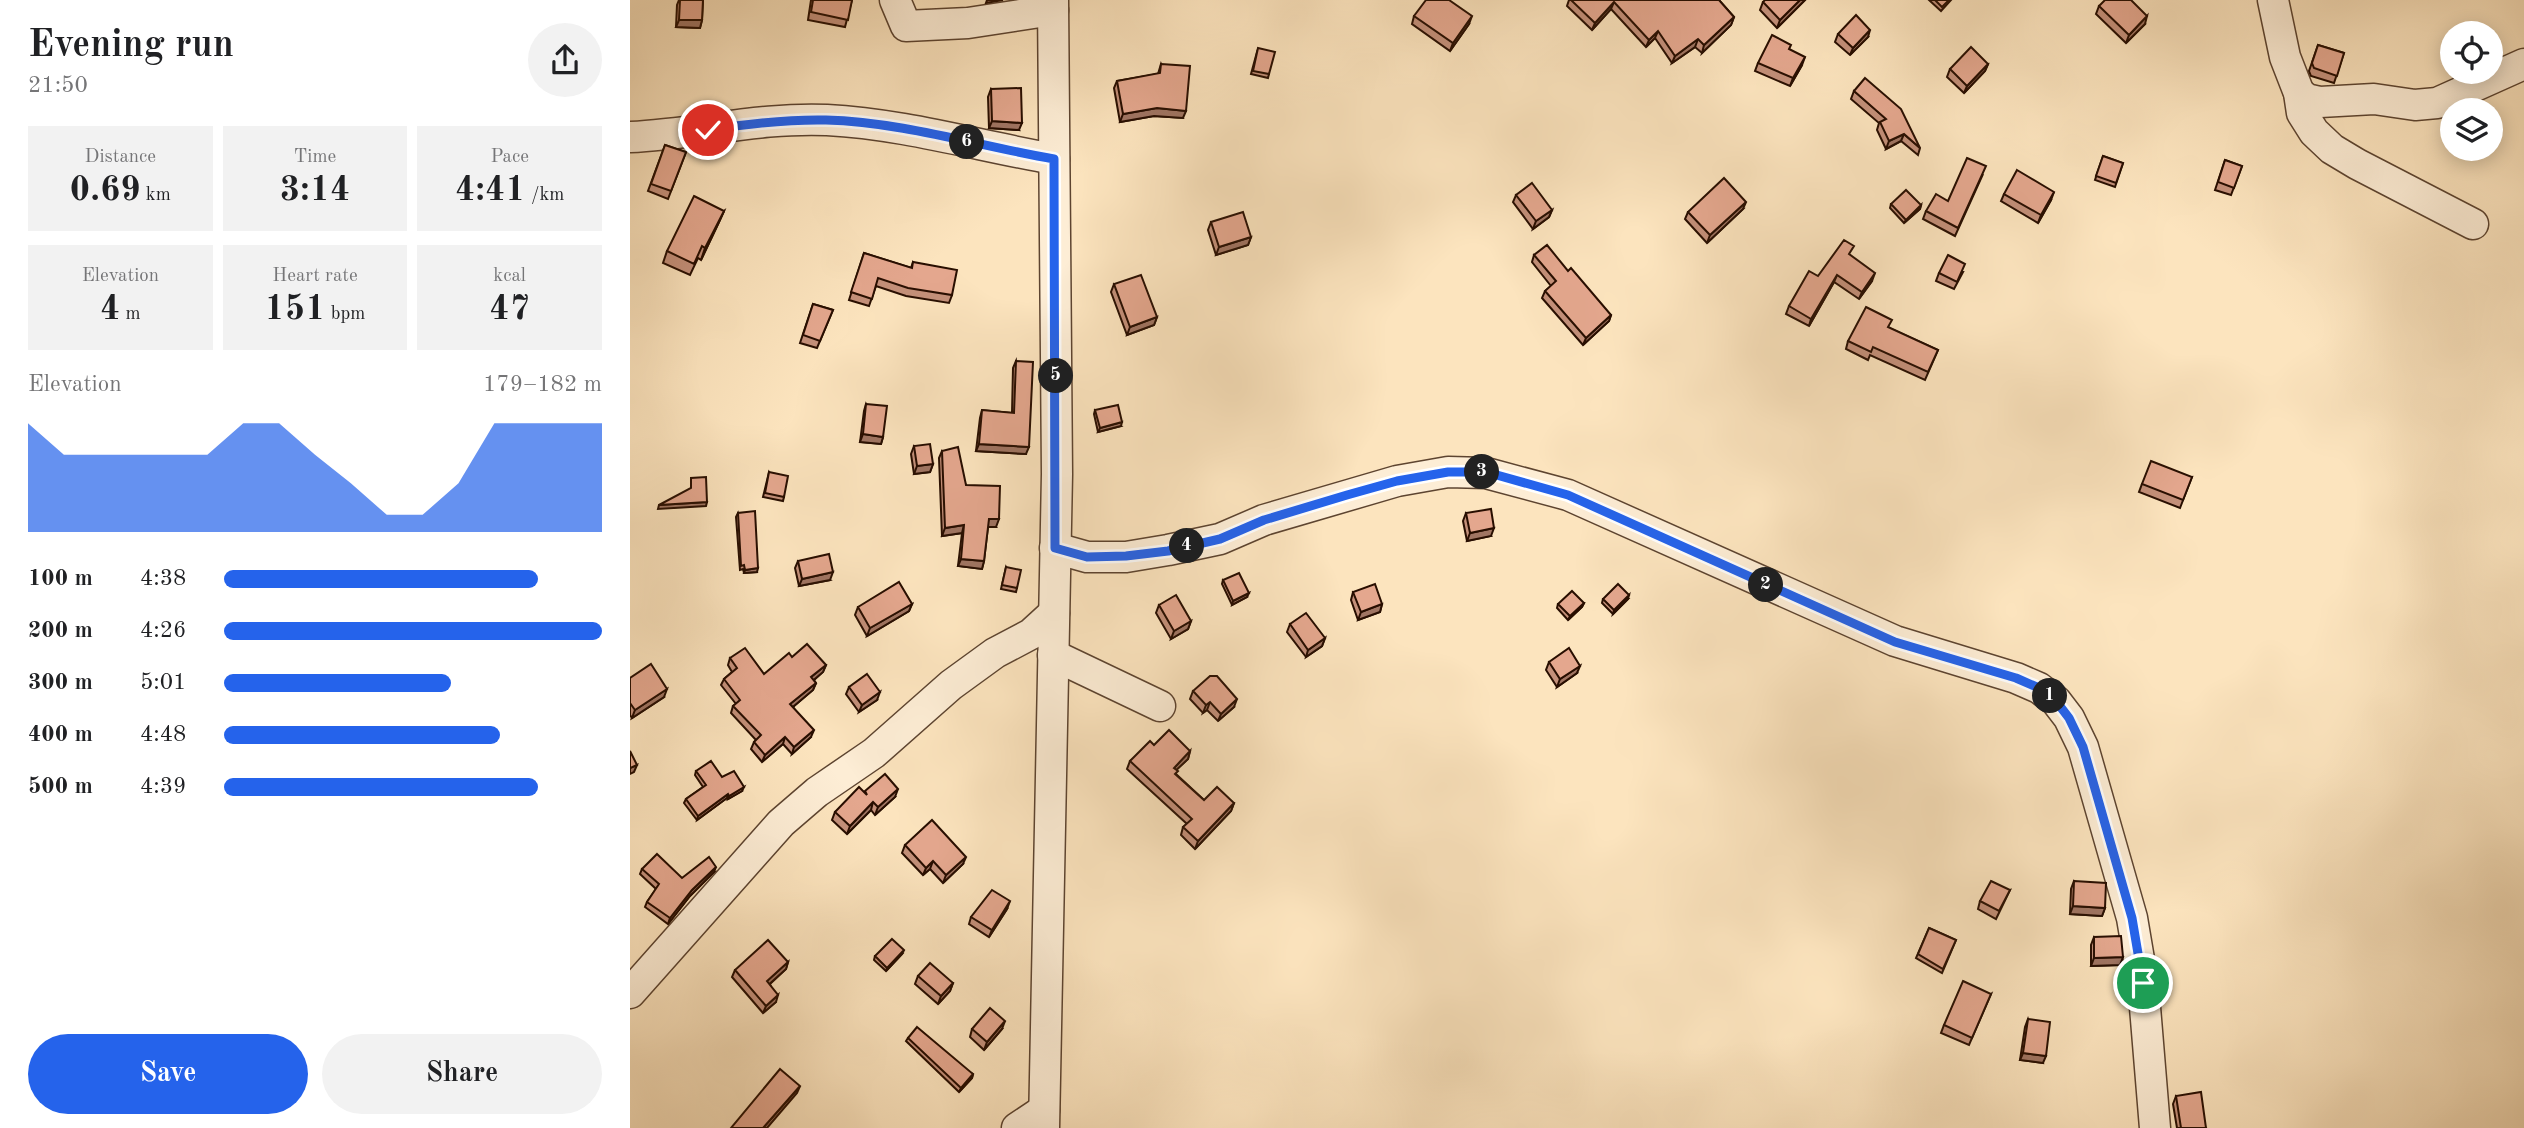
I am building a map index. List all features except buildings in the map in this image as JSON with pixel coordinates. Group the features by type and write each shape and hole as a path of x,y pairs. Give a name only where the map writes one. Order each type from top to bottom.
{"street":[{"path":"895,0 906,26 968,23 1053,5 1055,548 1044,1119 1017,1128"},
{"path":"2273,0 2285,57 2299,93 2302,113 2314,132 2332,149 2357,164 2473,224"},
{"path":"2299,93 2307,99 2320,102 2374,99 2428,105 2524,64"},
{"path":"630,137 763,121 827,120 889,127 1054,159"},
{"path":"1055,548 1087,557 1168,551 1220,539 1264,520 1397,481 1448,472 1486,472 1568,495 1895,642 2016,678 2039,688 2056,701 2069,718 2083,747 2132,918 2143,983 2155,1128"},
{"path":"630,993 780,822 817,792 874,753 951,685 995,653 1031,634 1054,613"},
{"path":"1053,655 1160,706"}],"route":[{"path":"708,130 763,121 827,120 889,127 1054,159 1055,548 1087,557 1168,551 1220,539 1264,520 1397,481 1448,472 1486,472 1568,495 1895,642 2016,678 2039,688 2056,701 2069,718 2083,747 2132,918 2143,983"}]}
